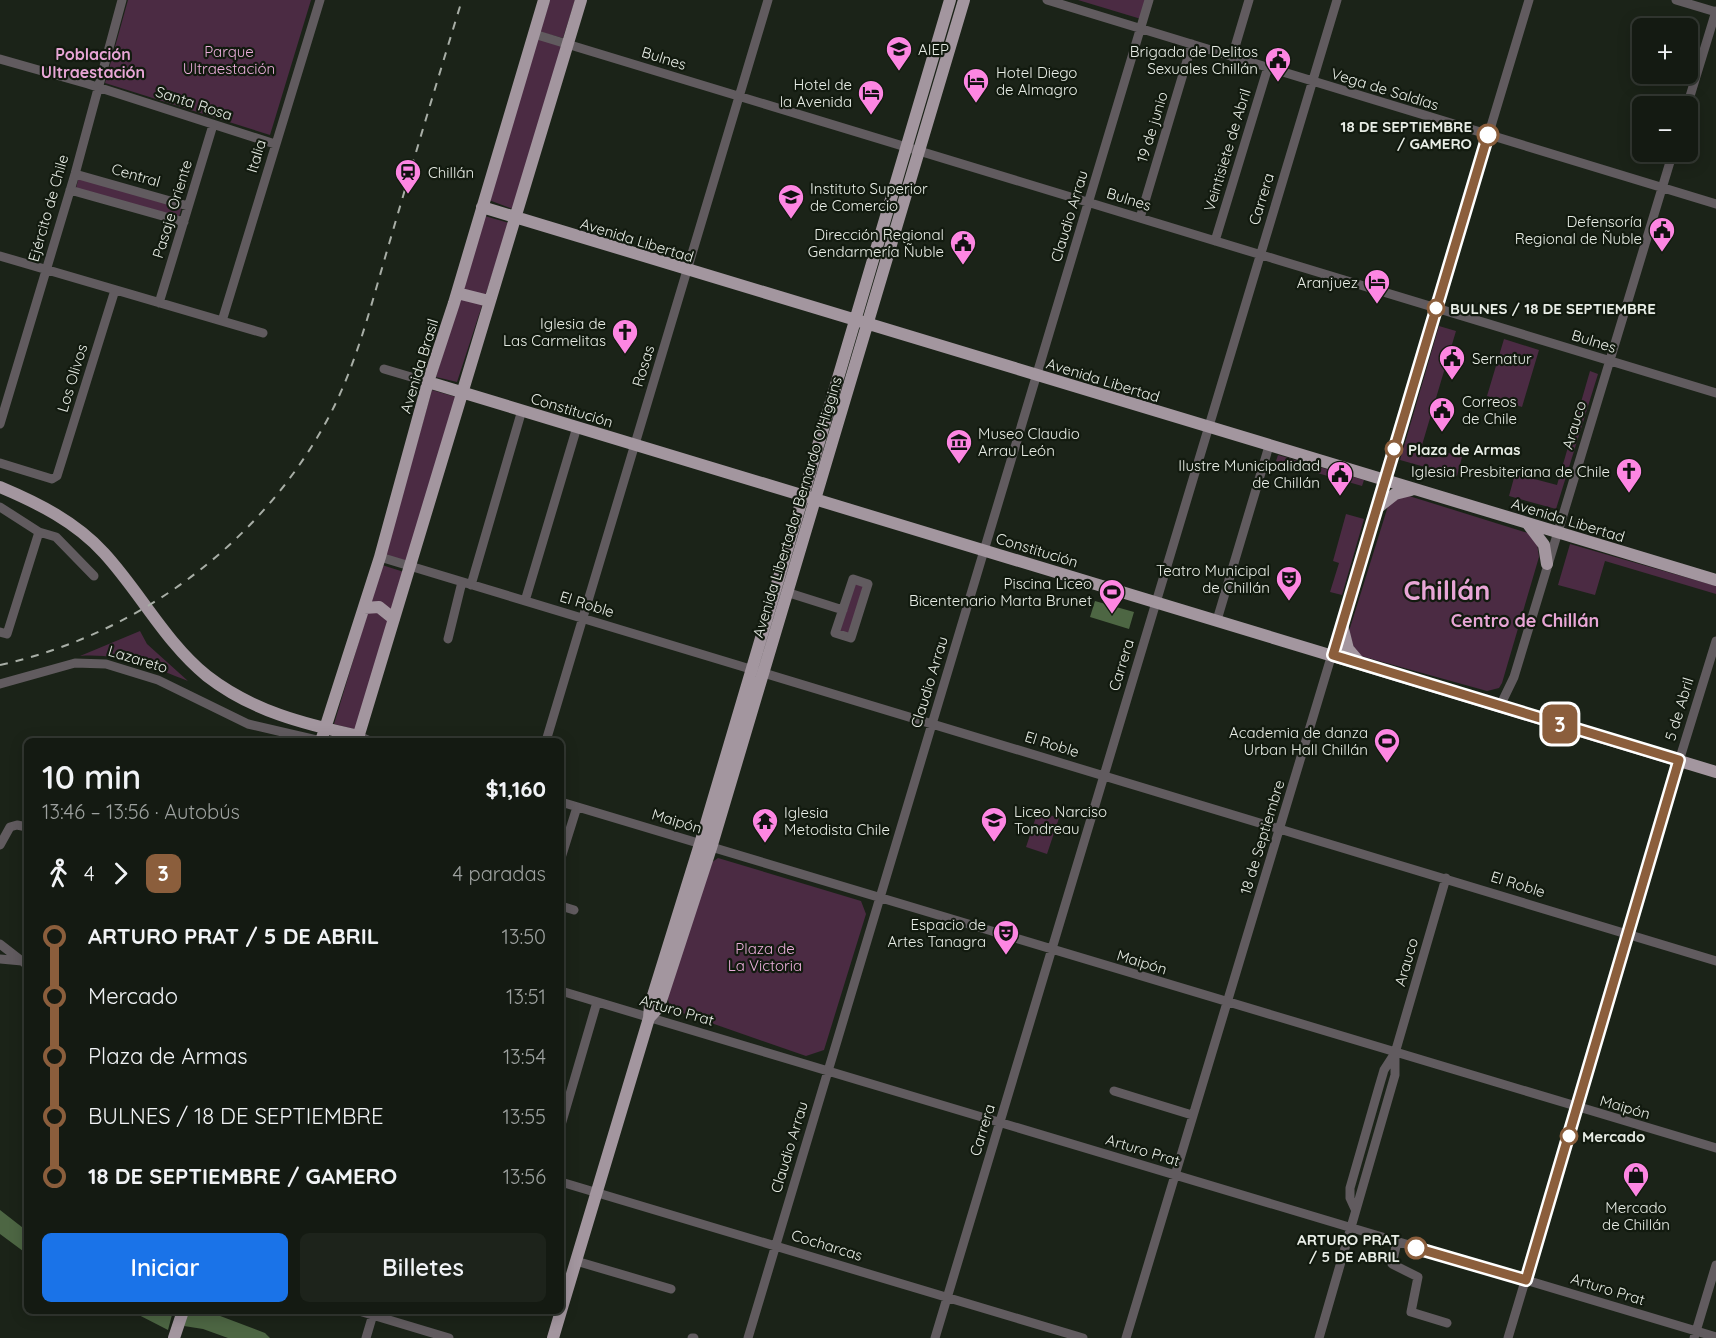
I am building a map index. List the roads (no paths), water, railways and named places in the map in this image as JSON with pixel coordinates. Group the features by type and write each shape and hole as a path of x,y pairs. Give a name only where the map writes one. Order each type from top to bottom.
{"main road":[{"name":"Avenida Brasil","path":"323,737 380,557 428,382 458,293 544,0"},
{"path":"362,738 393,619 580,0"},
{"name":"Avenida Libertador Bernardo O'Higgins","path":"757,670 786,592 855,321 950,0"},
{"name":"Avenida Libertador Bernardo O'Higgins","path":"564,1301 649,1018 658,1007 809,497 868,325 964,0"},
{"name":"Avenida Libertad","path":"482,207 514,219 1716,580"},
{"path":"458,293 489,302"},
{"name":"Constitución","path":"428,382 1716,772"},
{"path":"0,487 43,507 73,526 103,552 163,630 194,664 234,694 323,737 342,738"},
{"path":"1376,509 1395,494 1415,490"},
{"path":"1527,523 1544,545 1547,564"},
{"path":"364,608 383,609 393,619"},
{"path":"1342,625 1348,649 1360,663"},
{"path":"174,1338 182,1314"},
{"name":"Avenida Libertador Bernardo O'Higgins","path":"553,1338 560,1314"}],"street":[{"name":"Ejército de Chile","path":"0,424 75,174 122,0"},
{"name":"Italia","path":"222,321 320,0"},
{"name":"Rosas","path":"547,738 768,0"},
{"name":"Vega de Saldías","path":"1047,0 1716,204"},
{"name":"Claudio Arrau","path":"748,1338 1149,0"},
{"path":"1232,57 1249,0"},
{"name":"Carrera","path":"935,1338 1337,0"},
{"name":"18 de Septiembre","path":"1126,1338 1529,0"},
{"path":"1676,0 1716,12 1690,96"},
{"name":"Bulnes","path":"534,34 1716,393"},
{"name":"19 de junio","path":"1140,218 1192,44"},
{"name":"Santa Rosa","path":"0,60 97,87 275,144"},
{"name":"Veintisiete de Abril","path":"1215,241 1268,67"},
{"name":"Pasaje Oriente","path":"159,303 213,124"},
{"name":"Arauco","path":"1500,706 1511,687 1670,162"},
{"name":"Central","path":"75,174 188,206"},
{"path":"70,190 184,222"},
{"path":"0,256 263,333"},
{"name":"Los Olivos","path":"0,462 52,479 57,476 115,290"},
{"name":"Constitución","path":"384,369 428,382"},
{"path":"448,639 522,411"},
{"path":"525,601 577,427"},
{"path":"1217,620 1269,446"},
{"path":"0,507 39,531 56,537 94,576"},
{"path":"4,633 39,531"},
{"name":"El Roble","path":"380,557 1716,961"},
{"path":"853,579 868,584 851,638 835,633 843,610 853,579"},
{"path":"786,592 843,610"},
{"name":"5 de Abril","path":"1508,1338 1616,977 1626,933 1716,641"},
{"name":"Lazareto","path":"0,684 75,663 98,662 158,680 222,714 290,738"},
{"name":"Lazareto","path":"261,728 323,737"},
{"name":"Maipón","path":"564,803 1051,951 1716,1148"},
{"path":"564,848 577,807"},
{"path":"0,845 10,827 17,825 24,827"},
{"name":"Arauco","path":"1319,1338 1355,1209 1350,1198 1350,1188 1384,1070 1395,1053 1446,878"},
{"path":"564,907 574,910"},
{"path":"0,944 24,963"},
{"path":"0,959 24,963"},
{"name":"Arturo Prat","path":"564,992 1526,1280 1695,1335 1716,1337"},
{"path":"564,1115 597,1002"},
{"path":"1114,1091 1192,1115"},
{"name":"Cocharcas","path":"564,1183 1083,1338"},
{"path":"1397,1242 1392,1264 1418,1277 1410,1312 1447,1323"},
{"path":"576,1261 671,1289"},
{"path":"1695,1335 1716,1265"},
{"path":"366,1338 373,1314"},
{"path":"376,1314 449,1338"}],"railway":[{"path":"0,665 49,651 97,633 142,609 185,581 261,514 293,474 333,409 352,363 462,0"}],"place":[{"name":"AIEP","path":"899,72"},
{"name":"Brigada de Delitos Sexuales Chillán","path":"1278,83"},
{"name":"Hotel Diego de Almagro","path":"976,104"},
{"name":"Hotel de la Avenida","path":"871,116"},
{"name":"18 DE SEPTIEMBRE / GAMERO","path":"1488,135"},
{"name":"Chillán","path":"408,195"},
{"name":"Instituto Superior de Comercio","path":"791,220"},
{"name":"Defensoría Regional de Ñuble","path":"1662,253"},
{"name":"Dirección Regional Gendarmería Ñuble","path":"963,266"},
{"name":"Aranjuez","path":"1377,305"},
{"name":"BULNES / 18 DE SEPTIEMBRE","path":"1436,308"},
{"name":"Iglesia de Las Carmelitas","path":"625,355"},
{"name":"Sernatur","path":"1452,381"},
{"name":"Correos de Chile","path":"1442,433"},
{"name":"Plaza de Armas","path":"1394,449"},
{"name":"Museo Claudio Arrau León","path":"959,465"},
{"name":"Iglesia Presbiteriana de Chile","path":"1629,494"},
{"name":"Ilustre Municipalidad de Chillán","path":"1340,497"},
{"name":"Teatro Municipal de Chillán","path":"1289,602"},
{"name":"Piscina Liceo Bicentenario Marta Brunet","path":"1112,615"},
{"name":"Academia de danza Urban Hall Chillán","path":"1387,764"},
{"name":"Liceo Narciso Tondreau","path":"994,843"},
{"name":"Iglesia Metodista Chile","path":"765,844"},
{"name":"Espacio de Artes Tanagra","path":"1006,956"},
{"name":"Mercado","path":"1569,1136"},
{"name":"Mercado de Chillán","path":"1636,1198"},
{"name":"ARTURO PRAT / 5 DE ABRIL","path":"1416,1248"}],"district":[{"name":"Población Ultraestación","path":"93,63"},
{"name":"Chillán","path":"1447,590"},
{"name":"Centro de Chillán","path":"1525,620"}],"park label":[{"name":"Parque Ultraestación","path":"229,60"},
{"name":"Plaza de La Victoria","path":"765,956"}]}
